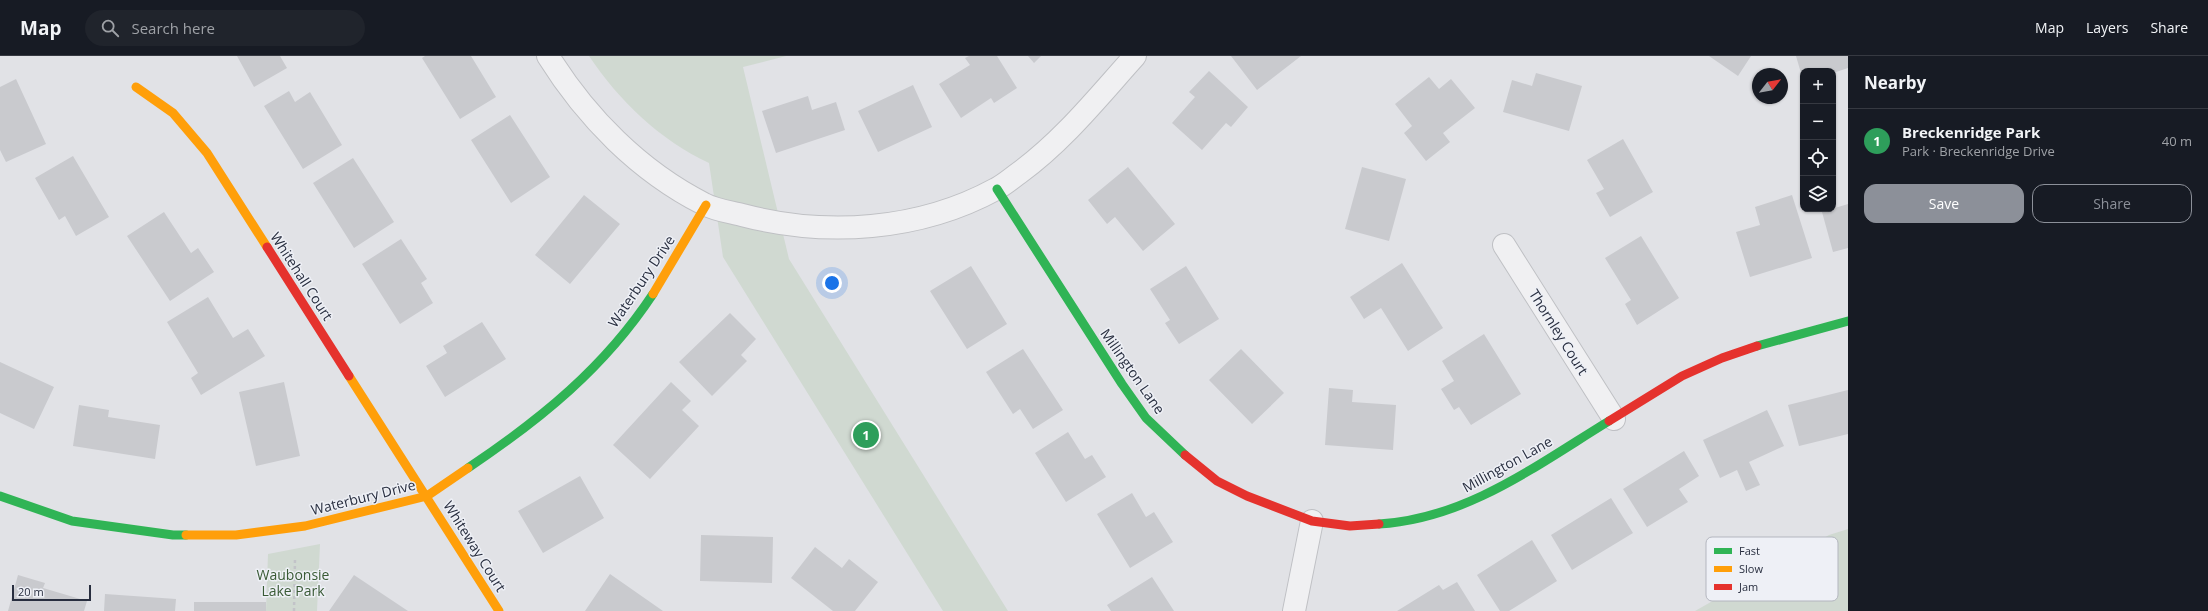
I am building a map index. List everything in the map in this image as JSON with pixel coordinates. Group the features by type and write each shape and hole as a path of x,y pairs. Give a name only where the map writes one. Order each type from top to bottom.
{"street":[{"path":"548,56 580,104 608,134 669,183 706,206 759,219 813,226 862,228 911,221 962,205 997,189 1032,164 1071,128 1135,56"},
{"name":"Whitehall Court","path":"136,87 173,113 208,153 427,496"},
{"name":"Millington Lane","path":"997,189 1122,384 1146,418 1189,460 1217,481 1247,496 1312,521 1350,526 1383,524 1419,520 1446,512 1499,488 1703,366 1736,353 1848,321"},
{"name":"Waterbury Drive","path":"0,496 72,521 173,535 236,535 270,532 305,526 427,496 520,433 542,416 604,357 652,295 706,206"},
{"name":"Thornley Court","path":"1504,245 1614,419"},
{"name":"Whiteway Court","path":"427,496 499,611"},
{"path":"1294,611 1312,521"}],"path":[{"path":"294,611 295,559"}],"green space":[{"path":"589,56 786,56 743,67 789,259 1008,611 943,611 723,257 709,163 674,143 642,118 627,104"},
{"path":"1848,529 1848,611 1695,611 1713,601 1838,601 1838,537 1825,537"},
{"name":"Waubonsie Lake Park","path":"320,544 317,611 266,611 268,554"}],"building":[{"path":"237,56 280,56 287,68 254,87"},
{"path":"425,56 471,56 496,97 460,119 422,58"},
{"path":"969,56 997,56 1017,88 994,103 991,98 961,118 939,84 970,65 965,58"},
{"path":"1028,56 1041,56 1034,63"},
{"path":"1231,56 1301,56 1257,90"},
{"path":"1709,56 1751,56 1738,76"},
{"path":"1796,56 1848,56 1848,68 1836,72 1836,68 1800,68 1800,70"},
{"path":"1209,71 1248,107 1231,127 1226,123 1202,150 1172,123 1195,97 1189,92"},
{"path":"1536,73 1582,86 1569,131 1503,112 1512,80 1532,86"},
{"path":"1429,77 1439,89 1451,79 1475,108 1443,133 1450,142 1426,161 1404,133 1412,126 1395,104"},
{"path":"16,79 46,144 6,162 0,150 0,87"},
{"path":"913,85 932,127 878,152 858,111"},
{"path":"289,91 295,102 310,92 342,145 303,169 264,106"},
{"path":"808,96 812,110 836,102 845,130 776,153 762,111"},
{"path":"510,115 550,177 511,203 471,140"},
{"path":"1623,139 1653,192 1610,217 1596,193 1604,189 1587,160"},
{"path":"73,156 109,217 76,236 65,216 59,220 35,178"},
{"path":"353,158 394,222 354,248 313,183"},
{"path":"1128,167 1175,224 1143,251 1115,217 1107,224 1088,200"},
{"path":"1362,167 1406,179 1389,241 1345,229"},
{"path":"584,195 620,224 570,284 535,255"},
{"path":"1792,195 1812,258 1750,277 1736,232 1760,225 1755,207"},
{"path":"1848,204 1848,248 1833,252 1822,212 1836,212 1836,208"},
{"path":"164,212 191,253 198,248 214,272 170,301 127,236"},
{"path":"1641,236 1679,298 1637,325 1625,304 1631,300 1605,258"},
{"path":"401,239 427,279 421,283 433,303 400,324 362,264"},
{"path":"1402,263 1443,328 1408,351 1381,308 1364,319 1350,297"},
{"path":"971,266 1007,324 967,349 930,291"},
{"path":"1186,266 1219,319 1179,344 1165,323 1170,320 1150,289"},
{"path":"208,297 233,338 248,329 265,356 201,395 191,378 198,373 167,322"},
{"path":"730,313 756,339 741,355 747,361 712,396 679,362"},
{"path":"482,322 506,359 445,397 426,366 447,353 443,346"},
{"path":"1484,334 1521,394 1471,425 1459,407 1454,410 1441,389 1454,381 1442,361"},
{"path":"1023,349 1063,410 1033,429 1020,409 1013,414 986,372"},
{"path":"1241,349 1284,393 1252,424 1209,380"},
{"path":"0,362 54,387 34,429 0,413"},
{"path":"284,382 300,456 256,466 239,392"},
{"path":"671,382 691,401 682,410 699,426 650,479 613,445"},
{"path":"1329,388 1353,390 1352,402 1396,405 1393,450 1325,445"},
{"path":"1848,390 1848,434 1799,446 1788,405"},
{"path":"79,405 109,410 108,417 160,425 155,459 73,446"},
{"path":"1767,410 1784,446 1749,462 1760,485 1746,491 1737,470 1720,478 1703,440"},
{"path":"1068,432 1085,459 1092,455 1106,477 1066,502 1035,453"},
{"path":"1684,451 1699,476 1679,489 1688,502 1647,527 1623,489"},
{"path":"580,476 604,518 543,553 518,511"},
{"path":"1132,493 1146,517 1154,512 1173,542 1130,568 1097,514"},
{"path":"1611,498 1633,533 1572,570 1551,535"},
{"path":"701,535 773,537 772,583 700,581"},
{"path":"1532,540 1557,581 1509,611 1500,611 1477,575"},
{"path":"815,547 842,568 849,559 878,582 855,611 833,611 791,578"},
{"path":"610,574 663,611 585,611"},
{"path":"18,575 45,583 43,588 87,601 84,611 8,611"},
{"path":"354,575 408,611 329,611"},
{"path":"1152,577 1174,611 1111,611 1107,605"},
{"path":"1457,582 1475,611 1397,611 1439,585 1443,590"},
{"path":"105,594 176,599 175,611 104,611"},
{"path":"194,602 266,602 266,611 194,611"}],"traffic: fast":[{"path":"997,189 1122,384 1146,418 1185,455"},
{"path":"468,468 521,431 570,390 614,346 653,294"},
{"path":"1757,346 1848,321"},
{"path":"1379,524 1411,520 1442,512 1471,501 1528,472 1609,421"},
{"path":"0,496 72,521 173,535 186,535"}],"traffic: slow":[{"path":"136,87 173,113 207,153 267,247"},
{"path":"653,294 706,205"},
{"path":"349,376 499,611"},
{"path":"186,535 236,535 305,526 427,496 468,468"}],"traffic: jam":[{"path":"267,247 349,376"},
{"path":"1609,421 1682,376 1722,358 1757,346"},
{"path":"1185,455 1217,481 1247,496 1312,521 1350,526 1379,524"}],"place":[{"name":"Breckenridge Park","path":"866,435"}]}
